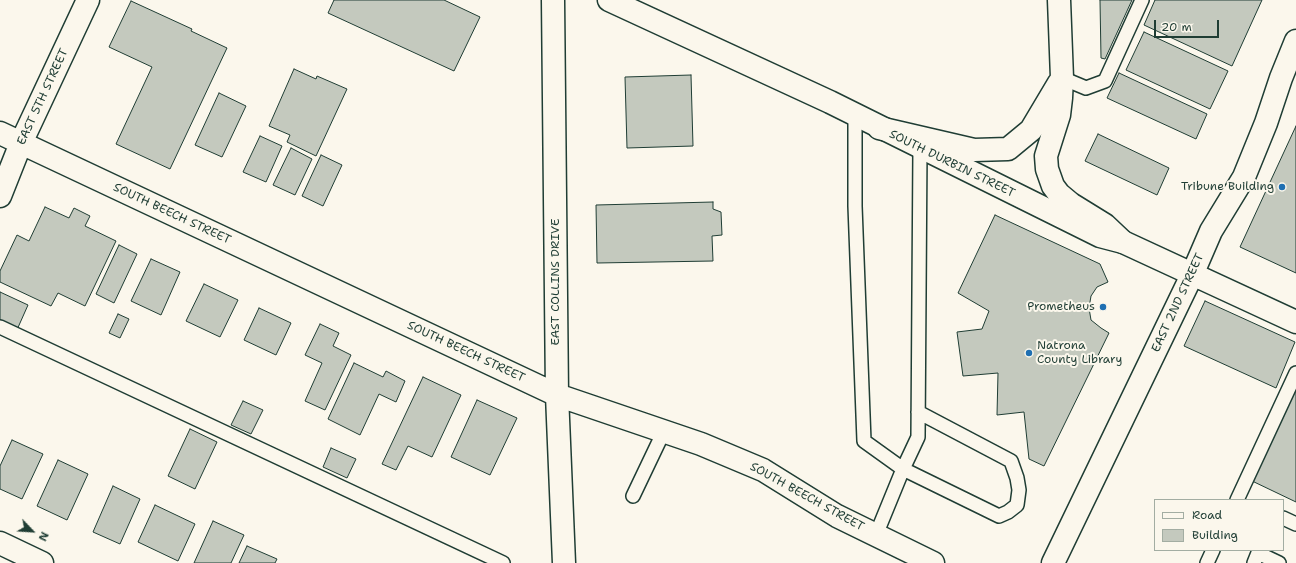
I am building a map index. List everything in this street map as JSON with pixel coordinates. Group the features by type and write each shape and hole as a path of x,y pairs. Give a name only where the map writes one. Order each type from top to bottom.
{"street":[{"name":"EAST 5TH STREET","path":"0,196 21,143 88,0"},
{"name":"EAST COLLINS DRIVE","path":"554,0 557,395 564,563"},
{"name":"SOUTH DURBIN STREET","path":"609,0 855,115 1100,236 1123,242 1296,322"},
{"path":"1059,0 1062,78 1059,115 1046,156 1047,169 1053,186 1059,194 1105,225 1123,242"},
{"name":"EAST 2ND STREET","path":"1053,563 1192,275 1211,231 1244,177 1296,42"},
{"path":"879,128 974,150 1008,149 1031,130 1062,78"},
{"name":"SOUTH BEECH STREET","path":"0,133 557,395 701,444 763,470 837,516 933,563"},
{"path":"0,543 42,563"}],"lane":[{"path":"1062,78 1086,88 1105,81 1142,0"},
{"path":"855,115 855,206 864,441 903,469 999,516 1017,506 1019,490 1017,478 1010,461 918,412"},
{"path":"876,535 918,437 920,148"},
{"path":"0,327 503,563"},
{"path":"1240,499 1296,373"},
{"path":"633,496 664,431"},
{"path":"1284,518 1296,524"},
{"path":"1207,563 1213,551"},
{"path":"1254,563 1258,553 1279,563"}],"building":[{"path":"334,0 444,0 480,17 454,71 328,13"},
{"path":"1100,0 1132,0 1105,59 1101,58"},
{"path":"1155,0 1262,0 1232,66 1144,25"},
{"path":"131,1 192,29 191,31 227,48 170,169 116,144 152,67 109,47"},
{"path":"1144,32 1228,71 1210,109 1126,70"},
{"path":"294,69 316,79 317,76 347,89 316,156 287,142 290,135 269,126"},
{"path":"1119,73 1207,114 1196,139 1107,98"},
{"path":"691,75 693,146 627,148 625,77"},
{"path":"219,93 246,106 222,157 195,145"},
{"name":"Tribune Building","path":"1296,126 1296,273 1240,247"},
{"path":"1098,134 1169,168 1157,195 1085,161"},
{"path":"260,136 282,146 266,182 243,172"},
{"path":"291,148 312,159 295,195 273,185"},
{"path":"321,155 342,165 323,206 302,196"},
{"path":"713,202 713,209 721,212 722,235 712,236 713,261 597,263 596,205"},
{"path":"45,207 69,218 74,208 90,216 85,226 116,241 85,306 58,293 51,306 0,282 0,271 17,235 29,241"},
{"name":"Natrona County Library","path":"995,215 1100,264 1108,282 1097,287 1091,296 1089,308 1091,320 1109,333 1044,466 1029,459 1024,412 997,415 998,373 963,376 957,332 982,329 989,311 958,293"},
{"path":"119,245 137,254 114,303 96,294"},
{"path":"151,259 180,272 161,315 131,301"},
{"path":"204,284 238,300 220,337 186,321"},
{"path":"0,292 28,305 16,332 0,324"},
{"path":"1205,301 1295,342 1276,388 1184,346"},
{"path":"259,308 291,323 276,355 244,340"},
{"path":"118,314 129,319 120,338 109,333"},
{"path":"320,324 339,333 333,346 351,355 325,410 305,401 322,363 305,355"},
{"path":"354,363 383,377 386,371 405,381 396,402 379,394 360,435 328,419"},
{"path":"423,377 461,395 432,457 408,446 396,470 382,464"},
{"path":"1296,382 1296,502 1250,480"},
{"path":"477,400 517,418 490,475 451,457"},
{"path":"243,401 263,410 251,434 231,425"},
{"path":"190,429 217,442 195,489 168,476"},
{"path":"12,440 43,454 22,499 0,489 0,466"},
{"path":"331,448 356,459 347,478 323,467"},
{"path":"58,460 88,474 67,520 37,506"},
{"path":"113,486 140,499 120,544 93,532"},
{"path":"155,505 195,524 178,561 138,542"},
{"path":"213,521 244,535 231,563 194,563"},
{"path":"247,546 277,559 275,563 239,563"}],"place":[{"name":"Tribune Building","path":"1282,187"},
{"name":"Prometheus","path":"1103,307"},
{"name":"Natrona County Library","path":"1029,353"}]}
